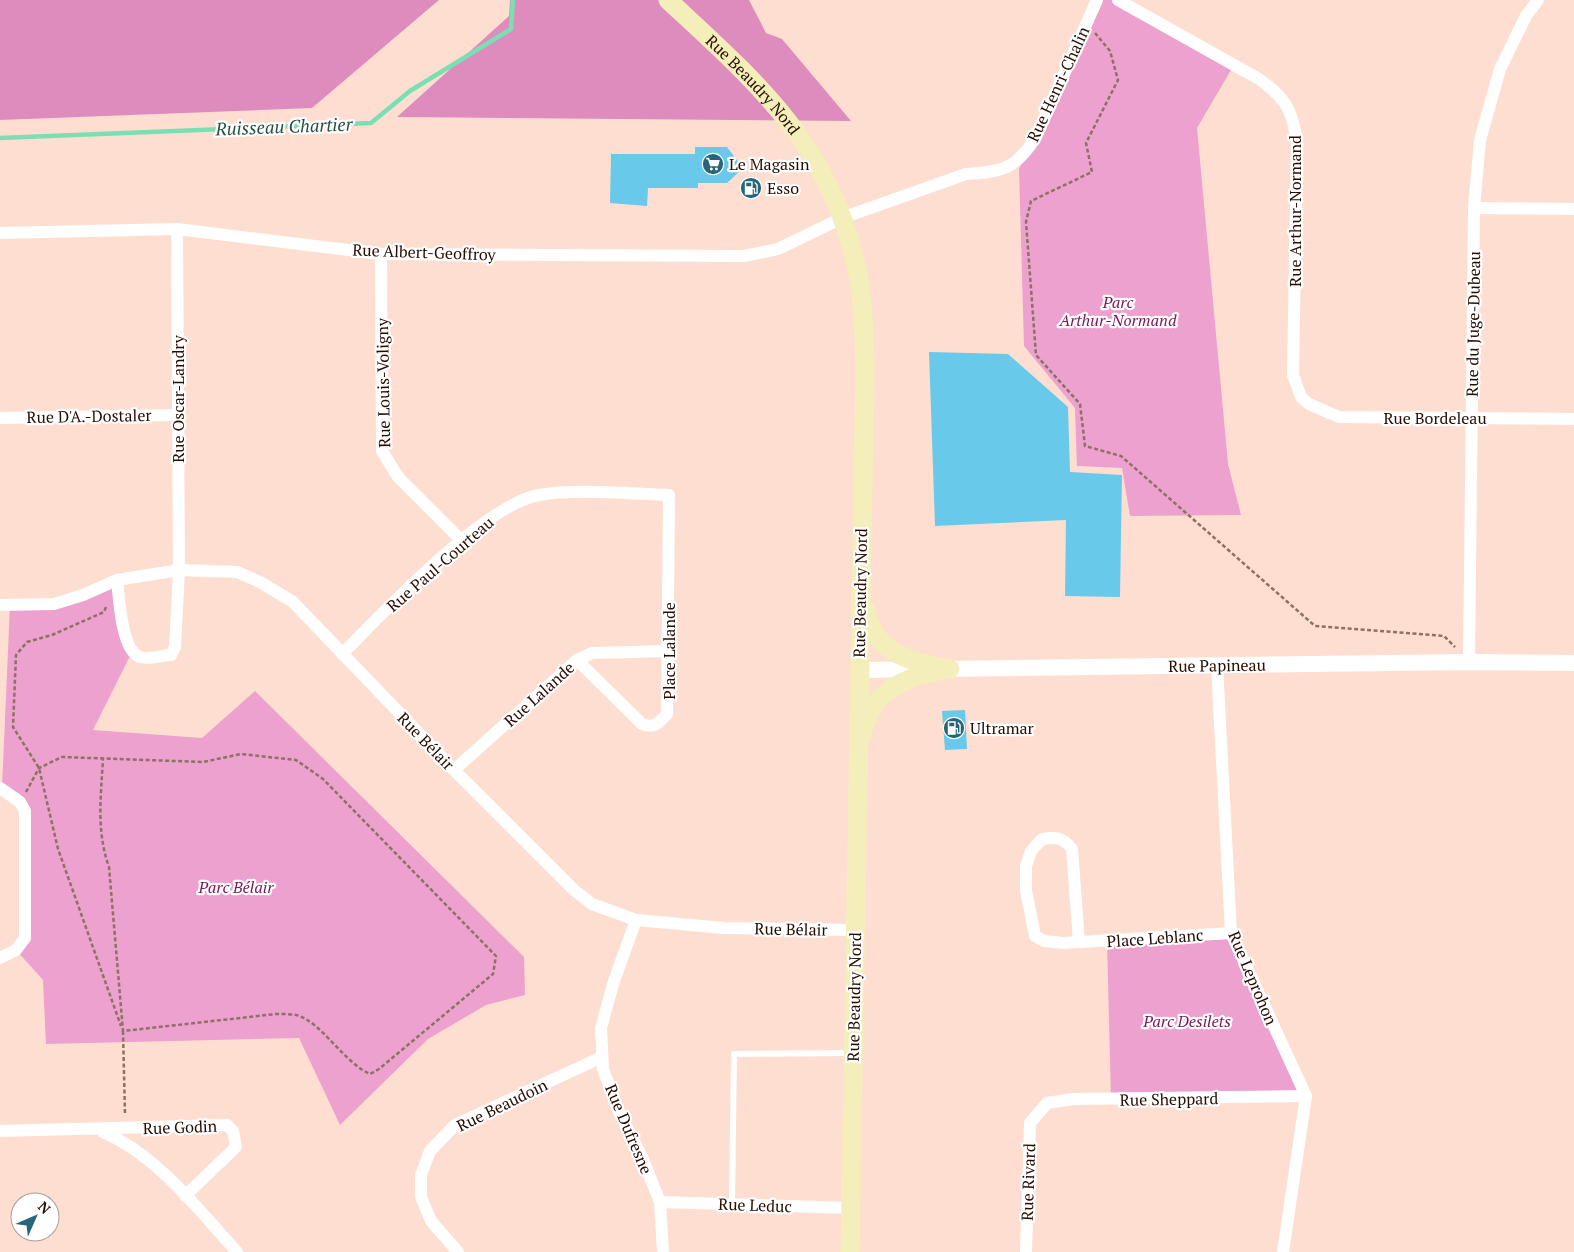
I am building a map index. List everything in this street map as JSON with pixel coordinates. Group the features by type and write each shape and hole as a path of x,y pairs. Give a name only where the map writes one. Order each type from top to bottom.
{"main road":[{"name":"Rue Beaudry Nord","path":"668,0 768,96 802,140 817,164 842,218 856,266 864,319 850,1252"},
{"path":"861,568 862,596 872,630 889,649 909,661 950,669"},
{"path":"858,752 866,720 881,697 897,683 915,675 950,669"}],"street":[{"name":"Rue Henri-Chalin","path":"842,218 966,174 986,173 1008,167 1025,155 1065,74 1097,0"},
{"name":"Rue Arthur-Normand","path":"1118,0 1259,79 1277,92 1289,110 1297,141 1293,375 1301,397"},
{"name":"Rue du Juge-Dubeau","path":"1469,662 1474,208 1480,140 1500,69 1526,16 1538,0"},
{"path":"1474,208 1574,209"},
{"name":"Rue Albert-Geoffroy","path":"0,233 177,229 381,254 744,256 778,250 842,218"},
{"name":"Rue Oscar-Landry","path":"117,580 125,638 132,652 140,658 171,654 175,647 179,570 177,229"},
{"name":"Rue Louis-Voligny","path":"381,254 382,451 388,464 398,477 462,541"},
{"name":"Rue Bordeleau","path":"1301,397 1318,409 1339,417 1574,419"},
{"name":"Rue D'A.-Dostaler","path":"0,418 178,415"},
{"name":"Rue Paul-Courteau","path":"342,654 462,541 519,500 539,494 562,492 669,495"},
{"name":"Place Lalande","path":"577,660 628,711 648,727 658,725 667,714 669,495"},
{"name":"Rue Bélair","path":"0,605 54,604 117,580 179,570 237,572 260,582 292,602 454,770 574,890 592,904 636,920 724,928 855,930"},
{"name":"Rue Lalande","path":"454,770 577,660 592,653 669,651"},
{"name":"Rue Papineau","path":"859,670 1469,662 1574,663"},
{"name":"Rue Leprohon","path":"1217,665 1231,933 1306,1096"},
{"path":"0,788 20,802 25,811 25,938 16,950 0,958"},
{"name":"Place Leblanc","path":"1079,942 1072,849 1067,842 1058,837 1042,839 1031,851 1026,866 1026,891 1035,936 1044,941 1079,942 1231,933"},
{"name":"Rue Dufresne","path":"636,920 614,981 601,1028 603,1069 618,1110 642,1157 660,1202 664,1252"},
{"name":"Rue Beaudoin","path":"458,1252 431,1221 421,1197 422,1175 430,1151 456,1125 602,1057"},
{"path":"1283,1252 1306,1096"},
{"name":"Rue Sheppard","path":"1037,1114 1047,1103 1058,1100 1306,1096"},
{"name":"Rue Rivard","path":"1026,1252 1030,1123 1037,1114"},
{"name":"Rue Godin","path":"0,1131 98,1130 227,1125 233,1130 236,1147 185,1196"},
{"name":"Rue Godin","path":"98,1130 121,1139 141,1152 237,1252"},
{"name":"Rue Leduc","path":"660,1202 851,1208"}],"lane":[{"path":"732,1204 734,1054 853,1053"}],"path":[{"path":"1086,22 1110,51 1118,80 1086,144 1092,172 1031,201 1026,222 1036,354 1080,404 1086,446 1121,456 1315,626 1444,636 1469,662"},
{"path":"108,604 104,612 52,635 28,642 16,655 13,727 39,768 58,849 123,1031"},
{"path":"20,802 39,768 62,757 203,762 241,754 296,760 323,779 496,956 493,974 379,1069 370,1074 358,1069 310,1022 297,1016 276,1014 123,1031"},
{"path":"103,758 100,824 102,846 109,867 123,1031 126,1129"}],"green space":[{"name":"Parc Arthur-Normand","path":"1097,0 1117,0 1231,70 1197,128 1228,464 1241,515 1130,516 1122,468 1077,466 1075,408 1024,346 1019,169"},
{"name":"Parc Bélair","path":"117,580 132,652 93,730 202,738 255,691 524,957 525,995 486,1005 428,1039 340,1125 299,1038 46,1044 43,980 16,950 25,938 25,811 2,788 10,605 54,604"},
{"name":"Parc Desilets","path":"1231,933 1306,1096 1111,1099 1107,941"}],"shaded area":[{"path":"0,0 439,0 312,108 0,120"},
{"path":"510,0 749,0 766,33 782,39 851,121 397,117 509,16"}],"building":[{"path":"695,147 727,147 743,168 727,183 698,183 698,188 648,188 647,206 610,203 611,154 695,154"},
{"path":"929,352 1008,354 1068,407 1070,472 1122,475 1120,597 1065,596 1066,520 935,526"},
{"path":"965,710 967,749 945,750 942,711"}],"waterway":[{"name":"Ruisseau Chartier","path":"0,138 371,123 410,91 511,29 513,0"}],"place":[{"name":"Le Magasin","path":"713,164"},
{"name":"Esso","path":"751,188"},
{"name":"Ultramar","path":"954,728"}]}
